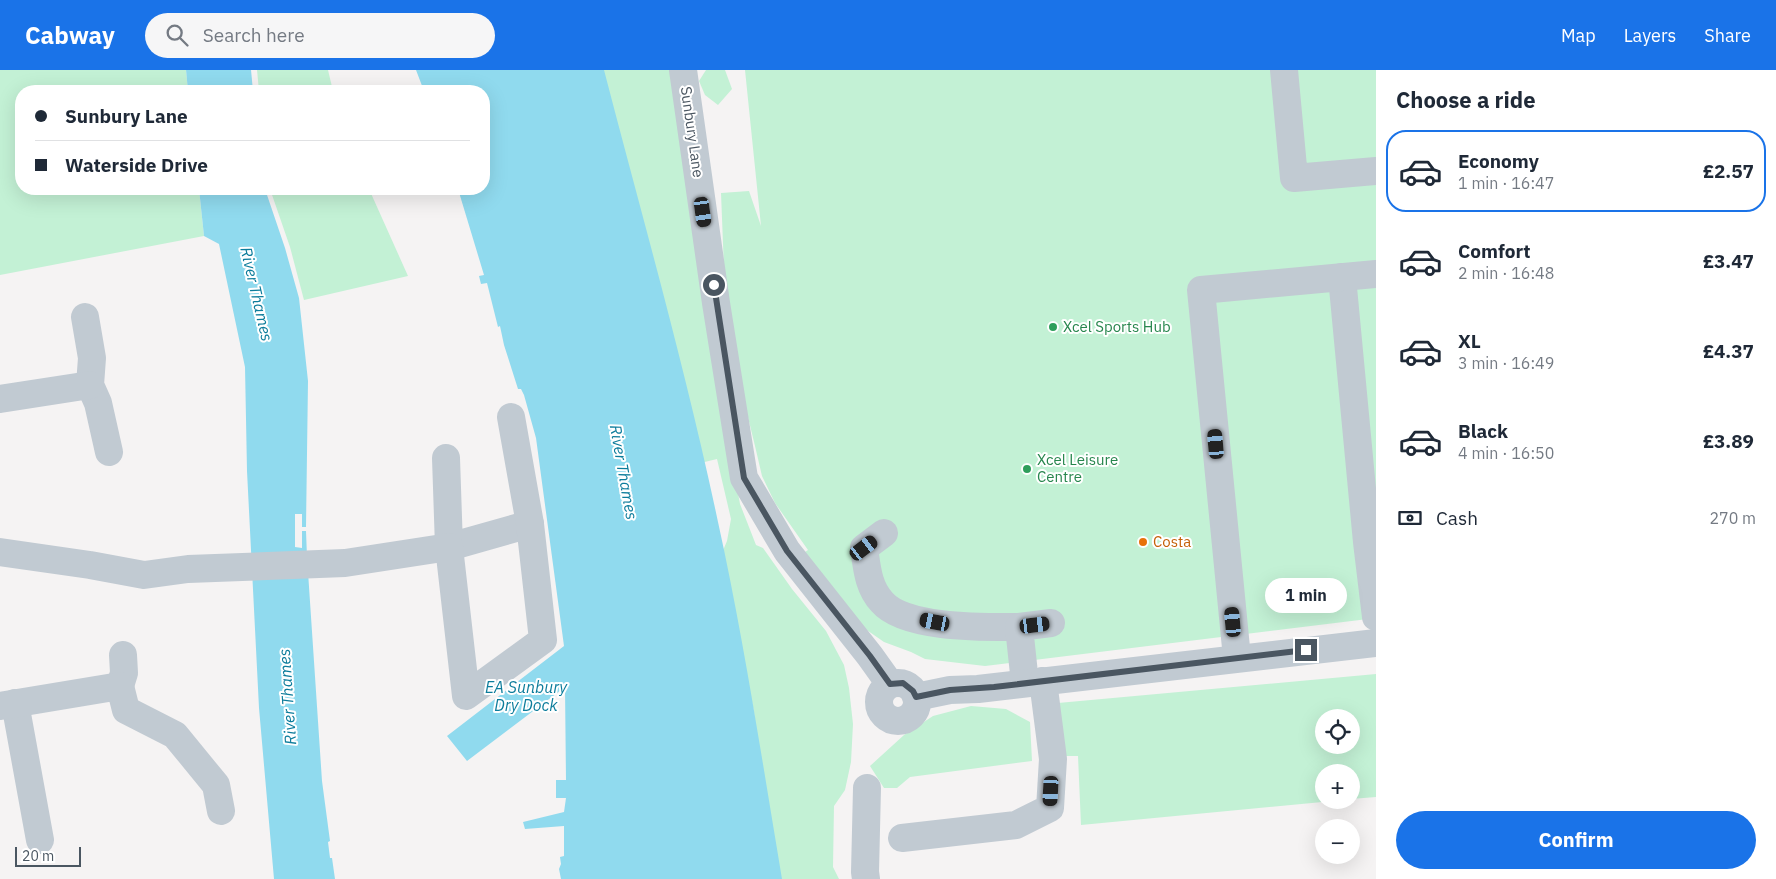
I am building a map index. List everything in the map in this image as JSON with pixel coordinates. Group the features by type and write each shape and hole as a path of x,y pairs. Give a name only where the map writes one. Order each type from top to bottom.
{"street":[{"name":"Sunbury Lane","path":"683,70 716,304 744,478 787,551 890,684 903,683 913,691 916,697 950,690 1034,682"},
{"path":"1284,70 1294,178 1376,171"},
{"path":"1236,658 1201,290 1376,274"},
{"path":"1342,277 1376,617"},
{"path":"85,317 92,358 90,385 98,403 110,452"},
{"path":"0,399 90,385"},
{"path":"446,458 448,547 466,696 543,640 530,524 511,417"},
{"path":"0,552 144,575 188,569 345,562 448,547 530,524"},
{"path":"884,533 864,548 868,578 873,589 882,603 894,612 917,619 966,626 1019,627 1051,623"},
{"path":"902,838 1016,825 1050,808 1053,759 1019,627"},
{"path":"1034,682 1376,643"},
{"path":"123,655 124,673 120,686 126,710 175,735 216,784 221,811"},
{"path":"40,840 8,704 120,686"},
{"path":"866,879 864,872 867,788"}],"green space":[{"path":"0,70 186,70 187,85 15,85 15,195 200,195 204,236 0,275"},
{"path":"257,70 328,70 332,85 258,85"},
{"path":"603,70 670,70 727,434 740,504 756,545 763,548 792,589 826,631 844,665 853,724 851,762 845,790 834,806 833,867 839,879 769,879 754,712 746,672 716,567 727,541 731,519 717,459 688,466"},
{"path":"706,70 725,70 732,89 718,105 705,95 699,81"},
{"name":"Xcel Sports Hub","path":"745,70 1376,70 1376,618 985,666 925,659 884,642 848,617 805,552 808,550 775,503 762,476 736,368 724,269 721,193 749,191 761,226"},
{"path":"272,195 372,195 408,276 304,300 290,247"},
{"path":"1376,674 1376,797 1360,798 1360,764 1315,764 1315,803 1081,825 1078,756 1045,756 1058,703"},
{"path":"971,706 1006,709 1030,722 1032,761 910,777 897,788 884,788 870,766 904,735 933,716"}],"water":[{"path":"186,70 251,70 252,85 187,85"},
{"path":"416,70 604,70 706,465 744,655 782,879 561,879 559,869 561,864 560,857 564,856 564,826 525,829 523,822 564,812 566,798 556,798 556,780 566,780 565,687 467,761 447,736 564,646 536,438 524,395 521,389 518,389 500,326 498,327 487,283 481,284 479,276 484,275 460,195 490,195 490,85 422,85"},
{"name":"River Thames","path":"200,195 267,195 299,298 308,381 306,527 302,527 302,514 295,514 295,547 302,548 302,531 306,531 322,781 330,841 328,842 330,858 332,858 335,879 274,879 259,708 247,471 245,367 219,244 204,236"}],"place":[{"name":"Xcel Sports Hub","path":"1053,327"},
{"name":"Xcel Leisure Centre","path":"1027,469"},
{"name":"Costa","path":"1143,542"}],"route":[{"path":"714,285 744,478 787,551 890,684 903,683 909,686 916,697 950,690 978,689 1306,650"}],"water label":[{"name":"EA Sunbury Dry Dock","path":"526,696"}]}
